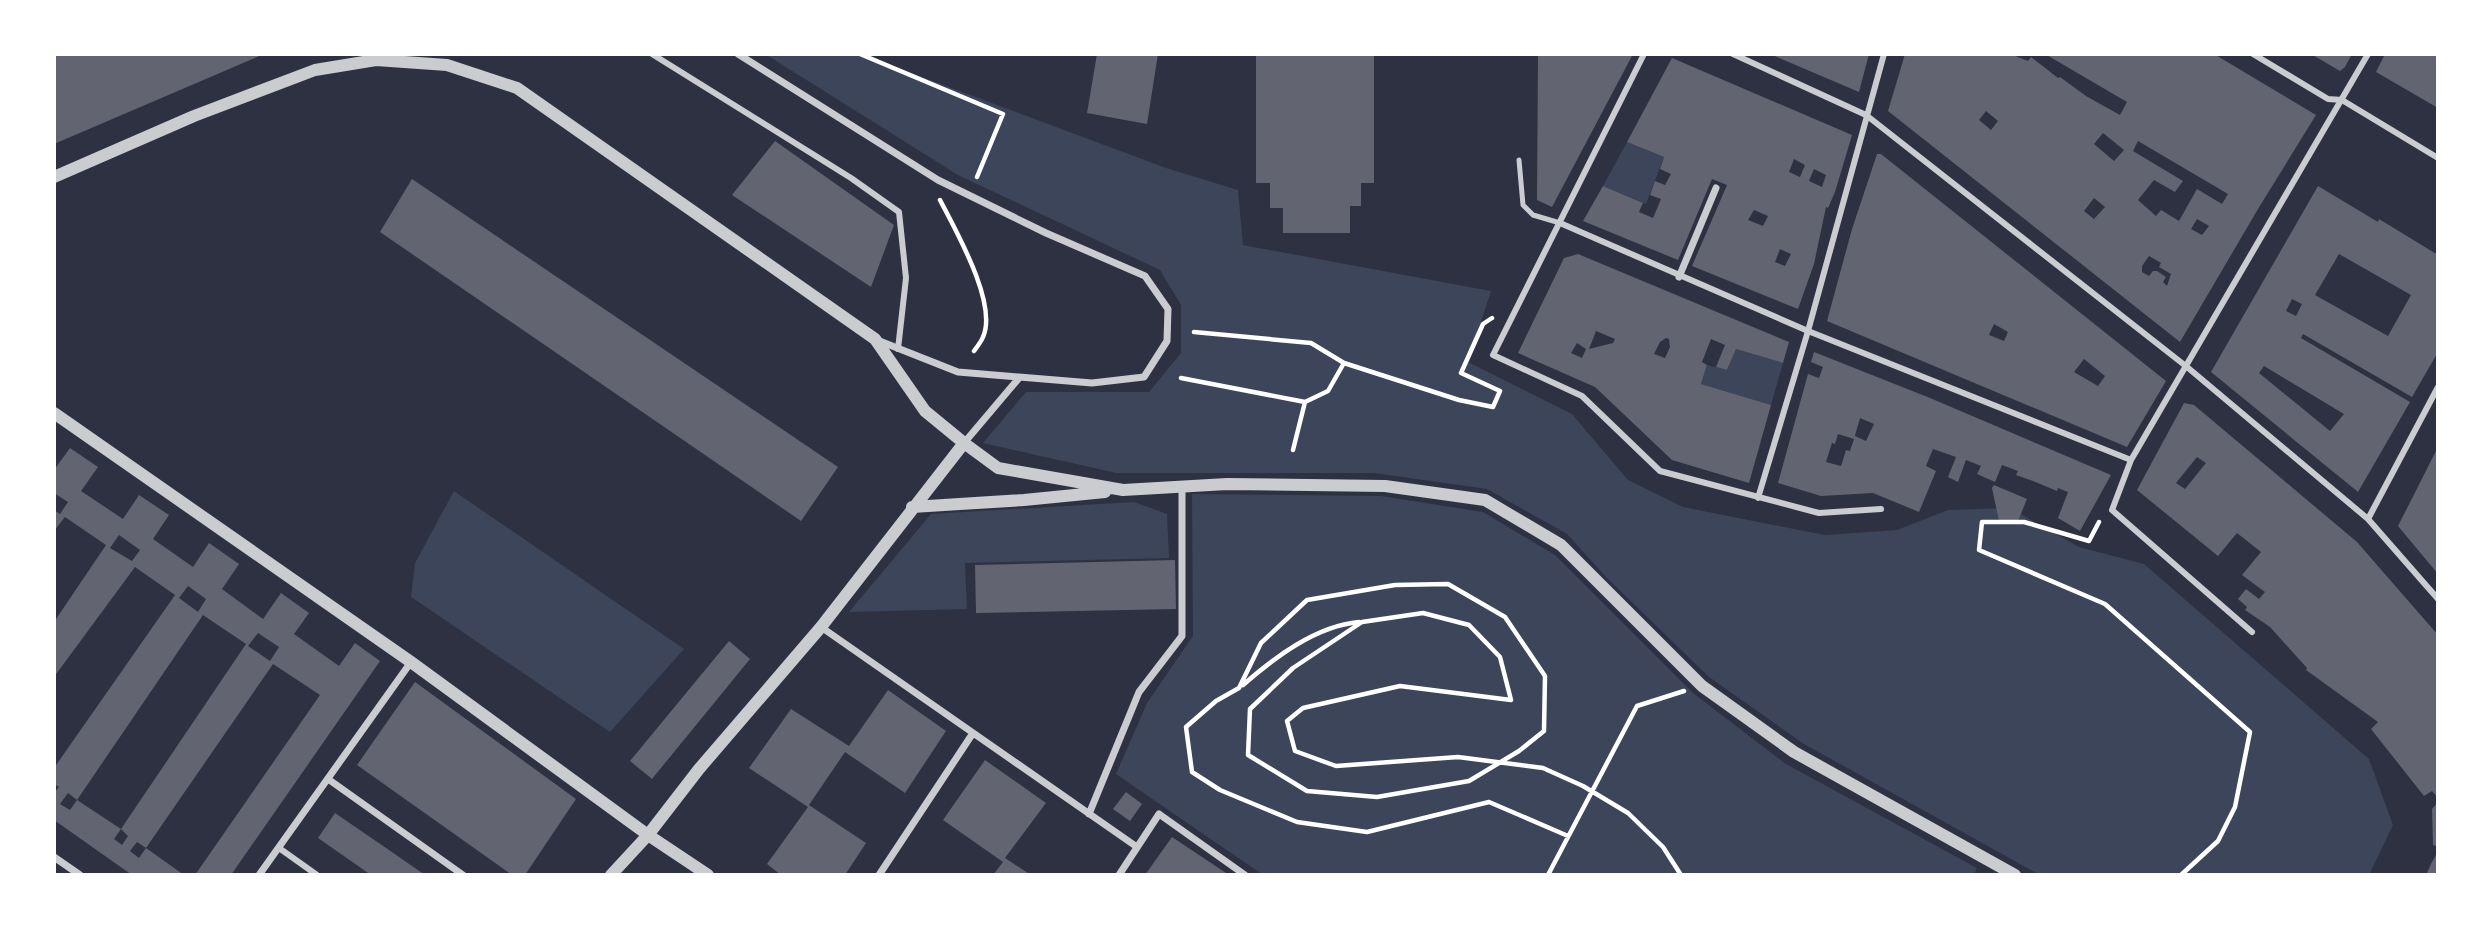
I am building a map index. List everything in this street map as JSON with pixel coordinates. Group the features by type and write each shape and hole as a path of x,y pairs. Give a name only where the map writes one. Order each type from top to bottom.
{"street":[{"path":"652,54 851,178 899,212 906,278 898,349"},
{"path":"54,177 194,116 315,70 376,60 447,65 517,88 876,339 898,349 958,372 1092,383 1144,377 1167,341 1168,309 1145,276 1046,233 939,180 738,54"},
{"path":"1644,54 1493,355 1582,396 1660,471 1819,513 1881,509"},
{"path":"1733,54 1866,115 2187,367 2368,519 2438,599"},
{"path":"1758,498 1808,331 1884,54"},
{"path":"2253,54 2328,99 2342,100 2438,158"},
{"path":"2252,632 2112,510 2131,460 2368,54"},
{"path":"1679,276 1716,188"},
{"path":"1560,223 1808,331 2131,460"},
{"path":"876,339 925,411 998,468 1123,490"},
{"path":"611,875 648,835 699,769 821,627 912,507 1019,378"},
{"path":"2368,519 2438,387"},
{"path":"54,413 411,662 648,835 708,875"},
{"path":"912,507 1227,484 1385,486 1485,500 1561,545 1702,686 1794,752 2015,875"},
{"path":"1089,814 1139,692 1182,636 1182,486"},
{"path":"821,627 1137,847"},
{"path":"259,875 411,662"},
{"path":"879,875 973,733"},
{"path":"328,779 463,875"},
{"path":"1119,875 1159,814 1245,875"},
{"path":"279,848 317,875"},
{"path":"54,857 79,875"}],"lane":[{"path":"1519,159 1522,205 1533,215 1560,223"}],"path":[{"path":"860,54 1003,114 977,177"},
{"path":"939,197 969,257 986,306 984,337 974,351"},
{"path":"1194,331 1311,343 1344,363 1459,400 1493,407 1500,391 1461,373 1483,324 1492,318"},
{"path":"1181,378 1305,402 1328,391 1344,363"},
{"path":"1293,450 1305,402"},
{"path":"2099,522 2089,541 2024,522 1982,523 1979,550 2105,604 2250,732 2235,807 2218,841 2181,875"},
{"path":"1240,688 1261,643 1307,600 1395,585 1448,584 1504,617 1545,676 1544,732 1519,751 1468,781 1377,797 1307,791 1248,755 1250,709 1293,668 1362,622"},
{"path":"1568,836 1489,802 1367,832 1297,822 1220,790 1192,772 1186,727 1216,701 1240,688 1272,660 1338,624 1423,613 1469,625 1500,657 1511,700 1400,686 1303,708 1287,721 1296,751 1336,766 1458,757 1543,768 1583,786 1628,813 1663,848 1681,875"},
{"path":"1548,875 1637,706 1702,686"}],"shaded area":[{"path":"765,54 860,54 1166,168 1238,190 1243,245 1491,291 1468,362 1572,414 1628,480 1683,507 1825,535 1897,530 1948,510 2010,508 2079,547 2144,564 2369,759 2393,825 2369,875 2040,875 1804,744 1709,677 1607,578 1567,534 1487,489 1374,473 1116,473 983,443 1026,392 1149,392 1181,353 1181,305 1160,270 958,175"},
{"path":"1627,142 1664,157 1646,204 1603,186"},
{"path":"1736,349 1783,363 1771,405 1701,384 1707,365 1727,370"},
{"path":"454,491 684,649 610,732 411,597 415,563"},
{"path":"1192,494 1381,496 1483,512 1555,555 1693,693 1786,764 1977,868 1974,875 1263,875 1116,774 1147,703 1193,636"},
{"path":"1134,502 1167,514 1169,558 965,563 967,609 849,612 931,514"}],"building":[{"path":"54,54 264,54 54,144"},
{"path":"1097,54 1158,54 1147,124 1087,113"},
{"path":"1256,54 1374,54 1374,183 1361,183 1361,206 1350,206 1350,233 1283,233 1283,208 1270,208 1270,183 1256,183"},
{"path":"1538,54 1633,54 1552,207 1537,200"},
{"path":"1770,54 1869,54 1859,92"},
{"path":"1905,54 2010,54 2028,61 2031,57 2058,78 2120,115 2127,102 2045,54 2214,54 2316,115 2180,342 1888,111","holes":["1986,111 1998,121 1991,130 1979,120","2103,133 2124,150 2114,161 2094,144","2138,141 2228,194 2222,204 2197,189 2179,221 2161,210 2156,216 2138,200 2154,180 2175,192 2183,181 2133,151","2094,198 2105,207 2094,219 2084,211","2197,219 2209,226 2202,235 2191,229","2149,256 2161,263 2159,267 2171,274 2167,286 2163,282 2166,277 2157,271 2153,271 2149,276 2142,272 2142,266"]},
{"path":"2311,54 2352,54 2340,71"},
{"path":"2385,54 2438,54 2438,108 2376,72"},
{"path":"1672,58 1852,135 1835,192 1828,208 1826,207 1814,264 1798,309 1692,266 1727,185 1712,179 1678,260 1583,221 1603,186 1643,203 1639,212 1653,218 1661,199 1650,195 1655,181 1665,185 1671,174 1660,169 1664,157 1627,142","holes":["1794,159 1805,165 1800,177 1789,172","1814,169 1826,175 1822,187 1809,181","1754,210 1768,216 1763,226 1748,220","1780,249 1791,254 1785,266 1775,262"]},
{"path":"775,141 894,225 871,287 732,195"},
{"path":"1877,154 1881,154 2166,381 2127,447 1827,321 1852,229","holes":["1994,324 2008,332 2004,341 1989,335","2084,359 2105,376 2098,386 2074,372"]},
{"path":"412,179 838,467 801,521 380,232"},
{"path":"2318,186 2438,255 2438,352 2412,397 2303,334 2301,338 2410,402 2358,492 2211,372","holes":["2339,254 2411,295 2388,336 2315,295","2292,299 2302,304 2296,316 2286,311","2264,366 2344,414 2330,431 2259,373"]},
{"path":"1578,254 1789,342 1783,363 1736,349 1727,370 1716,367 1725,345 1711,339 1702,362 1707,365 1701,384 1771,405 1749,483 1672,460 1595,387 1518,353 1564,258","holes":["1596,331 1615,339 1613,343 1589,349","1669,339 1670,347 1665,358 1654,354 1660,342","1577,343 1586,349 1582,358 1571,353"]},
{"path":"1814,352 2111,475 2080,531 2058,518 2068,492 2058,488 2057,491 2016,475 2018,471 2002,465 1995,482 1977,474 1981,466 1966,460 1958,482 1948,477 1956,457 1933,449 1926,466 1936,471 1919,512 1873,493 1821,496 1778,483 1808,374 1819,378 1823,367 1811,362","holes":["1860,418 1874,424 1866,441 1855,436 1854,439","1838,434 1854,439 1850,451 1846,450 1841,466 1826,462"]},
{"path":"2184,403 2194,405 2357,542 2438,635 2438,798 2432,791 2424,796 2371,729 2378,722 2306,670 2270,627 2245,610 2247,607 2238,599 2246,589 2259,599 2265,592 2242,575 2261,552 2237,533 2218,556 2137,490","holes":["2197,457 2206,463 2185,489 2176,483"]},
{"path":"2438,447 2438,574 2398,526"},
{"path":"70,448 98,467 81,491 123,519 139,495 169,515 153,539 193,567 209,543 239,564 222,589 263,619 281,593 309,613 294,634 339,666 355,643 380,661 231,875 195,875 320,695 273,664 146,848 184,875 132,875 54,820 54,793 59,787 54,784 54,768 175,595 135,567 54,677 54,622 106,545 65,517 54,531 54,510 60,514 68,502 54,493 54,470","holes":["119,535 140,550 132,561 110,548","188,586 206,599 198,612 179,598","203,615 246,644 121,829 77,800","258,633 279,647 270,661 248,646","68,793 77,800 70,810 60,804","121,829 128,836 122,845 114,839","137,842 146,848 139,858 130,851"]},
{"path":"1994,485 2027,499 2018,521 1999,521 1992,488"},
{"path":"1175,560 1176,609 976,613 975,565"},
{"path":"729,641 750,659 652,779 630,761"},
{"path":"415,682 576,799 525,875 512,875 357,765"},
{"path":"888,690 946,731 905,793 845,752 809,805 866,843 845,875 781,875 767,864 808,807 749,768 791,709 849,746"},
{"path":"985,760 1046,803 1005,858 1031,875 993,875 1003,862 943,820"},
{"path":"1126,792 1142,804 1130,821 1113,809"},
{"path":"2438,802 2436,846 2433,845 2432,809"},
{"path":"335,813 425,875 371,875 318,838"},
{"path":"1172,837 1229,875 1145,875"},
{"path":"2438,851 2438,875 2426,875 2431,864"}]}
